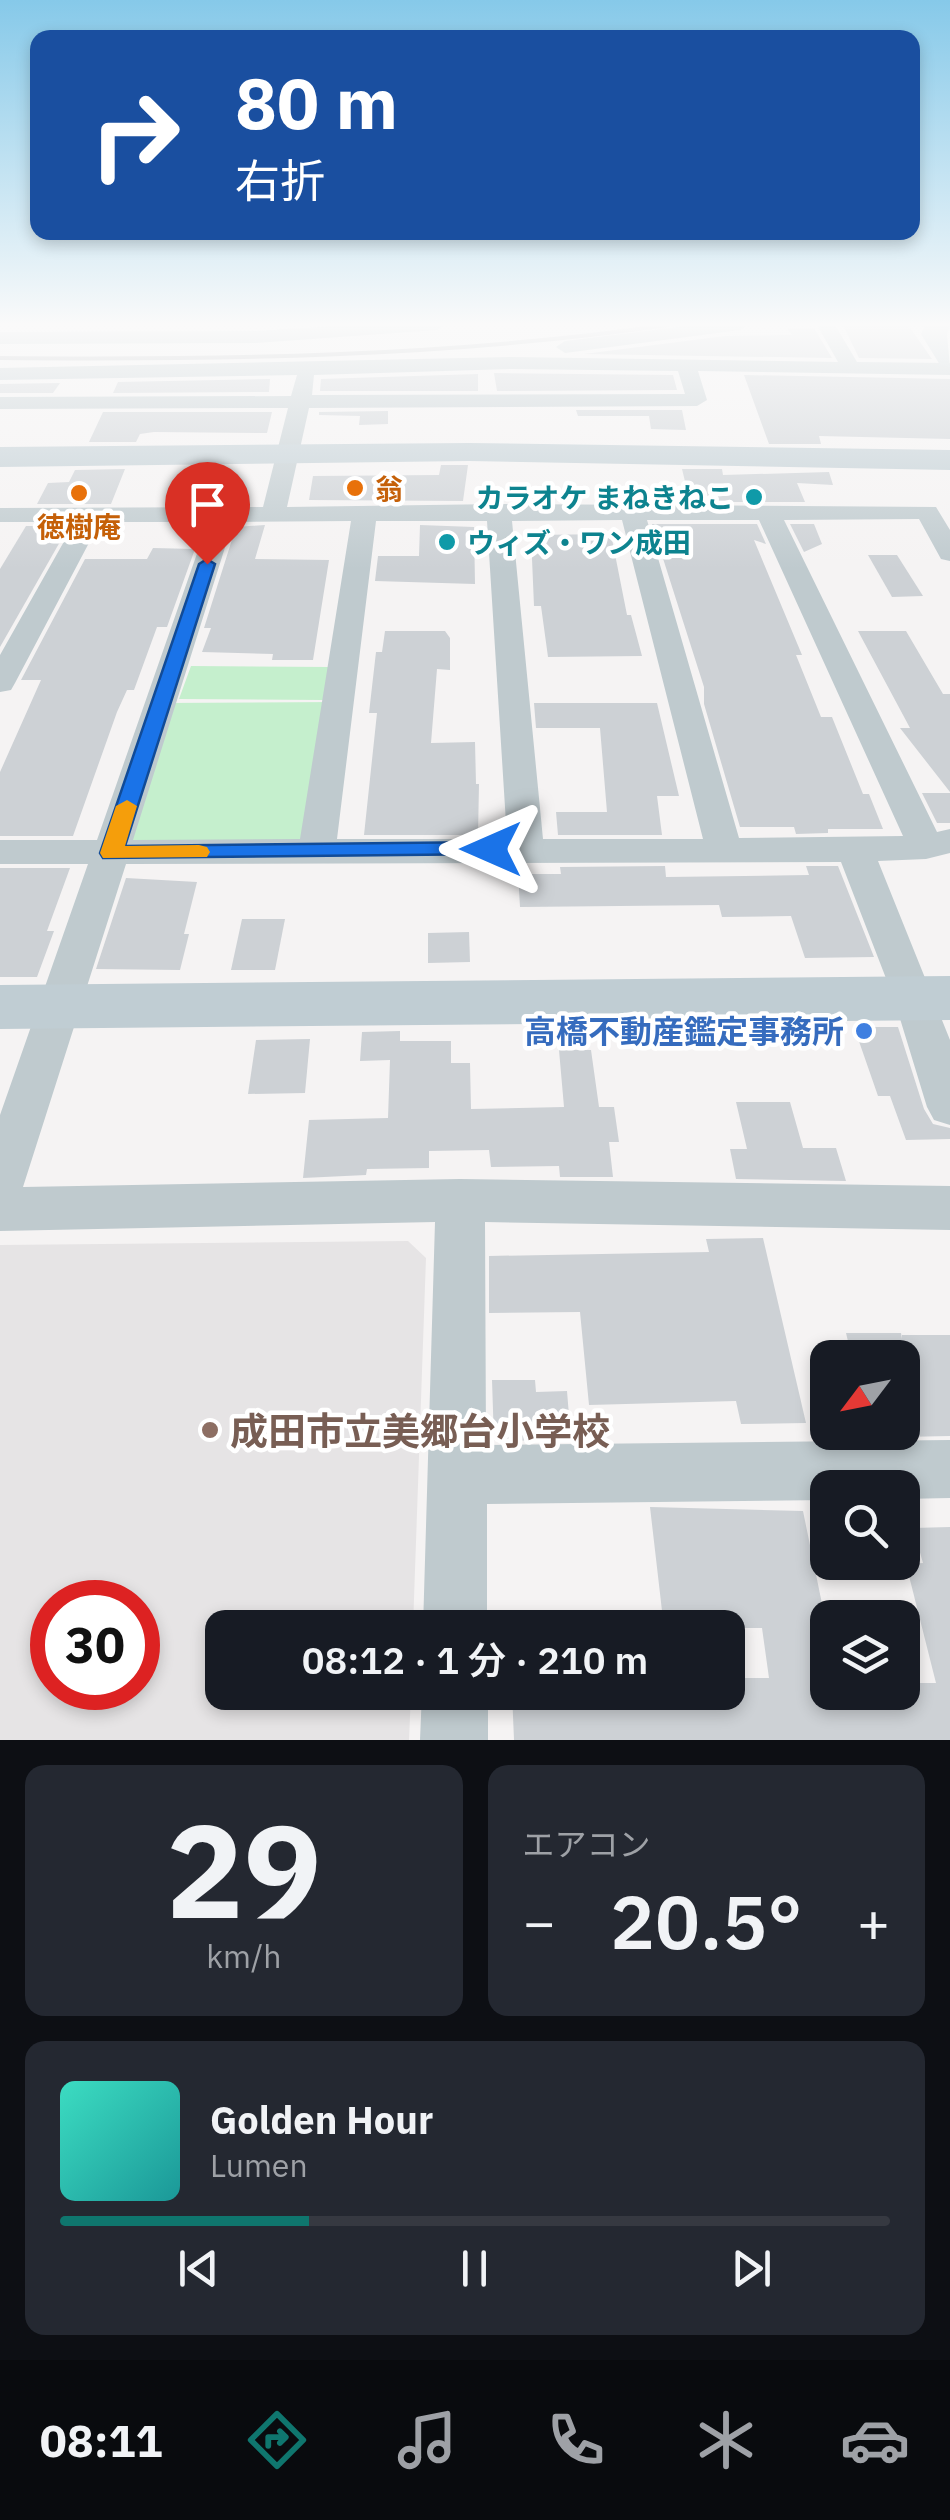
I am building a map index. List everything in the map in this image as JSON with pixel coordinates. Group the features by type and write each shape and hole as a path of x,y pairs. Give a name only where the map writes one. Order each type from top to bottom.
{"street":[{"path":"274,511 299,406"},
{"path":"0,447 950,451"},
{"path":"0,457 290,449 950,460"},
{"path":"0,515 224,515 274,511 928,512 950,553"},
{"path":"317,850 365,511"},
{"path":"499,512 526,849"},
{"path":"632,512 724,850"},
{"path":"0,852 855,850 938,844 768,512"},
{"path":"0,683 91,515"},
{"path":"0,1185 224,515"},
{"path":"855,850 932,998 950,1107"},
{"path":"0,1007 932,998"},
{"path":"0,1209 460,1200 950,1208"},
{"path":"455,1610 460,1200"},
{"path":"456,1475 950,1469"},
{"path":"454,1710 454,1740"}],"shaded area":[{"name":"成田市立美郷台小学校","path":"408,1241 426,1258 414,1610 205,1610 205,1710 410,1710 409,1740 0,1740 0,1245"}],"green space":[{"path":"191,666 330,667 323,700 179,699"},
{"path":"339,702 318,848 111,853 161,703"}],"building":[{"path":"755,406 950,406 950,439 819,436 821,444 769,444"},
{"path":"576,410 682,410 686,430 651,429 649,416 578,416"},
{"path":"388,411 388,424 359,425 360,416 319,415 319,412"},
{"path":"103,412 272,412 267,433 154,432 140,434 136,442 89,442"},
{"path":"441,465 468,465 463,501 309,500 313,476 439,475"},
{"name":"徳樹庵","path":"125,469 111,504 37,504 48,483 69,482 75,470"},
{"path":"682,469 722,469 723,475 829,472 833,485 797,483 805,502 690,502"},
{"path":"652,524 757,524 766,544 754,540 802,655 796,655 821,717 832,717 863,794 869,794 883,829 828,829 828,833 796,834 794,827 740,827 704,704 704,687"},
{"path":"790,524 814,524 822,544 804,552"},
{"path":"265,525 255,559 329,560 313,660 272,660 273,654 202,652 211,628 204,628 236,527"},
{"name":"ウィズ・ワン成田","path":"420,525 474,527 475,584 375,581 378,556 419,556"},
{"path":"26,526 69,526 0,647 0,569"},
{"path":"611,534 627,615 631,615 642,656 548,657 541,606 534,606 531,535"},
{"path":"153,548 195,549 167,627 157,627 134,690 127,690 117,712 73,836 0,836 0,772 41,680 21,680 85,559 147,559"},
{"path":"868,555 897,555 923,596 892,597"},
{"path":"385,631 445,631 450,638 450,670 437,669 431,743 475,742 478,835 364,835 377,713 369,713 376,652 382,652"},
{"path":"858,631 906,631 943,694 950,694 950,792 900,728 910,728"},
{"path":"534,703 657,703 679,796 657,796 662,835 558,835 556,812 607,812 600,728 536,728"},
{"path":"922,793 950,793 950,823 937,823"},
{"path":"665,866 666,877 809,875 806,866 838,866 874,957 805,958 791,916 722,917 719,905 520,907 518,874 561,874 560,867"},
{"path":"0,868 70,868 47,931 54,931 37,977 0,977"},
{"path":"126,878 197,882 180,970 96,969"},
{"path":"242,919 285,919 275,970 231,970"},
{"path":"469,932 470,962 428,963 428,933"},
{"path":"854,1027 898,1027 924,1109 933,1124 950,1128 950,1139 906,1140 890,1096 878,1096"},
{"path":"400,1031 400,1041 451,1041 451,1063 470,1063 471,1109 564,1107 559,1050 591,1050 599,1107 614,1107 619,1142 609,1142 613,1177 560,1177 559,1166 491,1167 489,1150 429,1151 429,1168 367,1169 366,1175 303,1178 309,1120 388,1118 390,1060 360,1061 362,1032"},
{"path":"310,1039 305,1093 248,1094 256,1040"},
{"path":"736,1102 790,1102 803,1148 836,1148 846,1181 736,1179 730,1149 747,1149"},
{"path":"763,1238 806,1423 741,1424 736,1401 589,1405 580,1312 489,1313 489,1256 709,1252 706,1239"},
{"path":"846,1333 901,1333 902,1339 902,1335 950,1335 950,1436 920,1437 920,1340 848,1340"},
{"path":"492,1380 535,1380 536,1392 567,1391 571,1440 494,1441"},
{"path":"650,1507 803,1511 810,1545 810,1580 817,1580 821,1600 810,1600 810,1710 920,1710 920,1683 936,1683 920,1620 920,1600 915,1600 910,1580 920,1580 920,1528 950,1527 950,1740 514,1740 513,1710 745,1710 745,1678 769,1678 762,1628 745,1628 745,1610 662,1610"}],"slow traffic":[{"path":"127,806 111,853 199,852"}],"place":[{"name":"翁","path":"355,488"},
{"name":"徳樹庵","path":"79,493"},
{"name":"カラオケ まねきねこ","path":"754,497"},
{"name":"ウィズ・ワン成田","path":"447,542"},
{"name":"高橋不動産鑑定事務所","path":"864,1031"},
{"name":"成田市立美郷台小学校","path":"210,1430"}],"route":[{"path":"207,564 111,853 491,849"}]}
